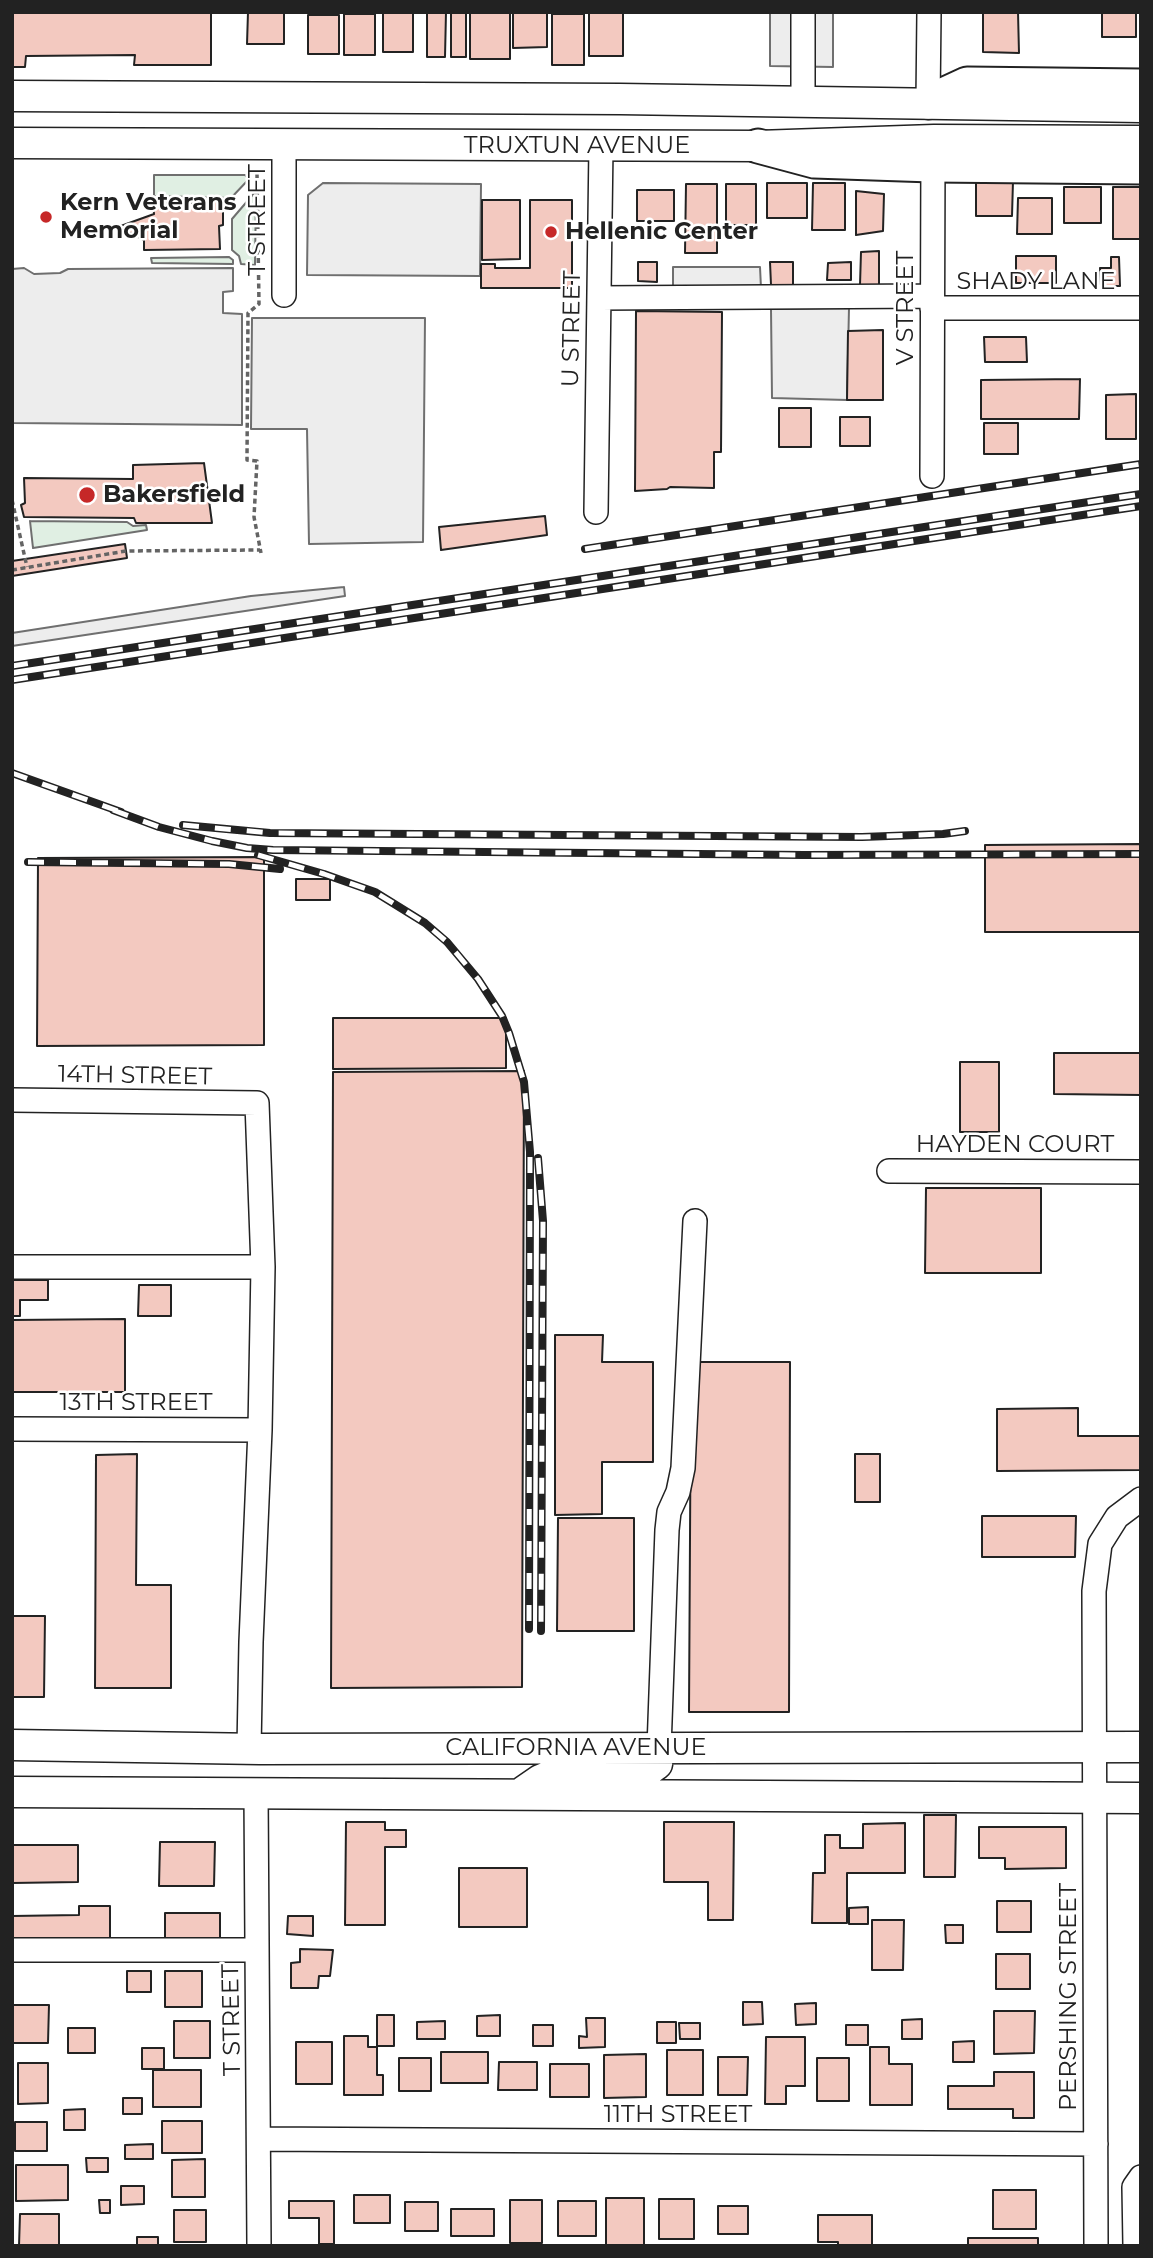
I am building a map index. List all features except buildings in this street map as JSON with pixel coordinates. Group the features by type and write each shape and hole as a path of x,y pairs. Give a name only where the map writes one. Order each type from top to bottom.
{"highway":[{"path":"928,102 967,84 1141,86"},
{"path":"758,146 814,161 933,152 1141,167"}],"main road":[{"name":"TRUXTUN AVENUE","path":"12,96 928,102 1141,107"},
{"path":"758,146 796,131 894,125 907,120 928,102"},
{"path":"933,152 1141,141"},
{"name":"TRUXTUN AVENUE","path":"12,143 758,146"},
{"name":"CALIFORNIA AVENUE","path":"12,1745 248,1748 1141,1746"},
{"path":"256,1793 258,1779 264,1769 278,1766 330,1765 345,1759 360,1748"},
{"path":"517,1795 552,1775 650,1769 657,1764 659,1748"},
{"name":"CALIFORNIA AVENUE","path":"12,1792 1141,1798"}],"street":[{"path":"803,12 803,101"},
{"path":"928,102 929,12"},
{"name":"T STREET","path":"284,145 284,295"},
{"name":"U STREET","path":"596,512 600,146"},
{"name":"V STREET","path":"932,476 933,152"},
{"name":"SHADY LANE","path":"599,298 932,302 1141,308"},
{"name":"14TH STREET","path":"12,1100 257,1103 263,1267"},
{"name":"HAYDEN COURT","path":"889,1171 1141,1172"},
{"path":"659,1748 667,1530 669,1512 678,1492 683,1468 695,1221"},
{"path":"12,1267 263,1267 248,1748"},
{"name":"13TH STREET","path":"12,1429 260,1430"},
{"name":"PERSHING STREET","path":"1096,2246 1094,1591 1100,1544 1117,1517 1141,1499"},
{"name":"T STREET","path":"256,1793 259,2246"},
{"path":"12,1950 257,1950"},
{"name":"11TH STREET","path":"259,2139 1096,2144"},
{"path":"1135,2246 1135,2188 1141,2177"}],"path":[{"path":"12,569 126,551 260,552 254,517 257,461 247,460 248,313 259,304 257,173"},
{"path":"12,500 27,567"}],"green space":[{"path":"154,175 245,175 249,179 231,198 154,196"},
{"path":"256,191 255,265 241,264 239,256 232,250 232,219"},
{"path":"229,257 233,264 152,263 151,258"},
{"path":"30,521 127,522 133,526 146,525 147,530 33,548"}],"shaded area":[{"path":"770,12 833,12 833,67 770,66"},
{"path":"323,183 481,184 480,276 307,275 308,195"},
{"path":"673,267 760,267 761,288 673,286"},
{"path":"24,268 34,274 60,273 68,269 233,268 233,291 223,292 223,313 242,314 242,425 12,423 12,269"},
{"path":"849,308 847,400 772,398 771,309"},
{"path":"252,318 425,318 423,542 309,544 307,429 251,429"},
{"path":"344,587 345,596 12,646 12,633 251,596"}],"railway":[{"path":"585,549 1141,464"},
{"path":"12,666 1141,494"},
{"path":"12,680 1141,506"},
{"path":"12,773 121,812"},
{"path":"113,810 159,827 212,841 273,850 804,855 1141,854"},
{"path":"183,825 270,833 862,837 965,831"},
{"path":"258,855 375,892 425,923 447,942 478,979 502,1016 509,1033 524,1082 530,1152 529,1629"},
{"path":"28,862 229,864 280,869"},
{"path":"538,1158 543,1221 541,1631"}],"place":[{"name":"Kern Veterans Memorial","path":"46,217"},
{"name":"Hellenic Center","path":"551,232"},
{"name":"Bakersfield","path":"87,495"}]}
